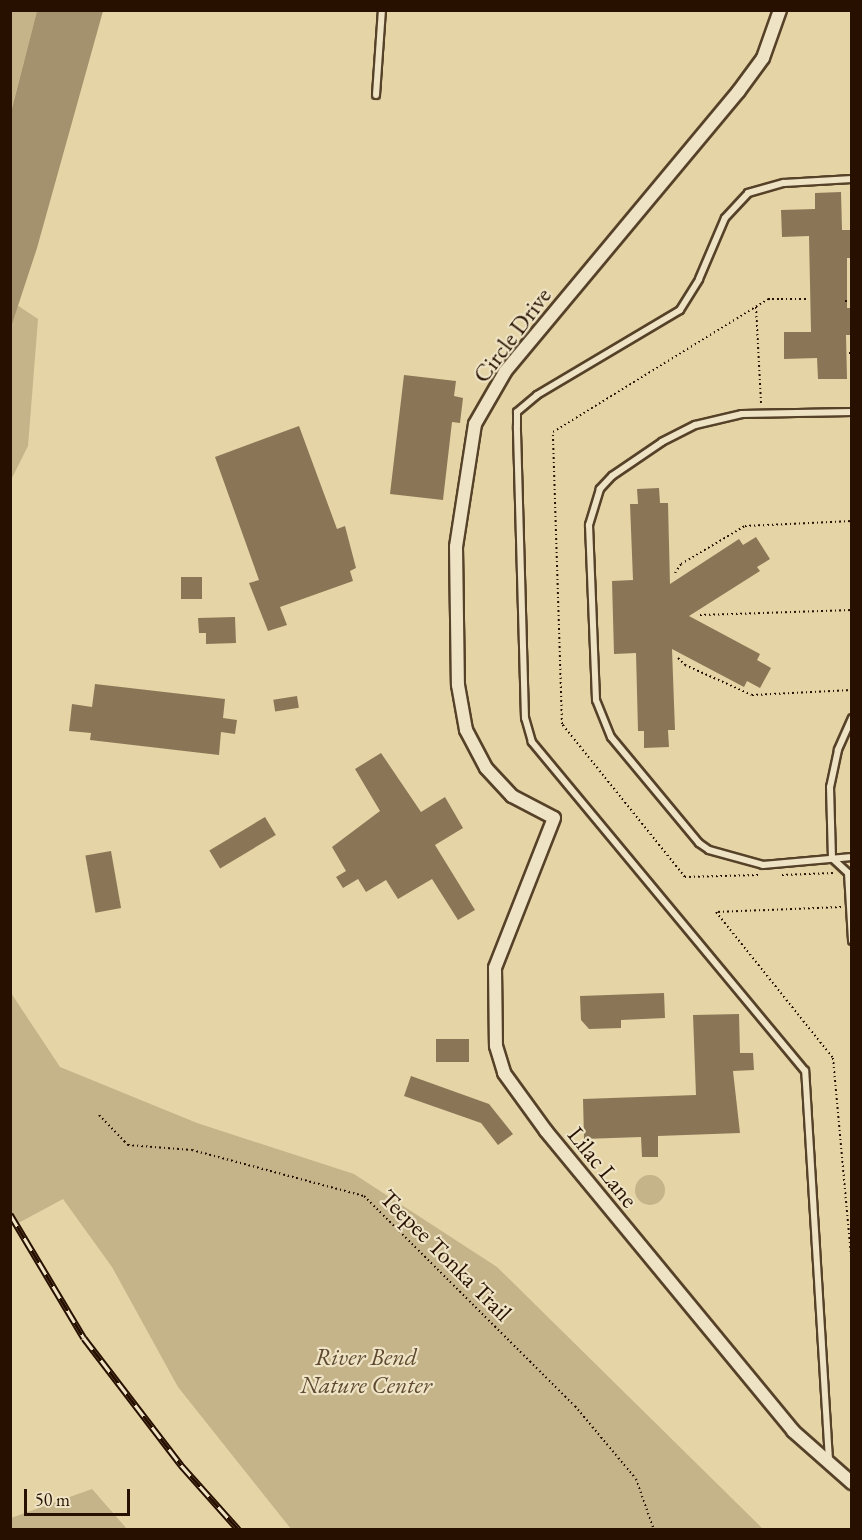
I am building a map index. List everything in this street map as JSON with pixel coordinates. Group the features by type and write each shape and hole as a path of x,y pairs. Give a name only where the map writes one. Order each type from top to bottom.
{"street":[{"name":"Circle Drive","path":"554,818 512,796 486,768 466,730 458,685 456,547 475,424 505,372 738,92 763,58 780,10"},
{"name":"Lilac Lane","path":"554,818 495,968 496,1046 504,1073 546,1131 793,1431 852,1483"}],"lane":[{"path":"376,95 382,10"},
{"path":"830,1464 805,1071 532,742 525,718 517,412 537,395 680,310 699,279 725,218 748,193 784,183 852,179"},
{"path":"852,412 761,413 695,424 628,464 600,489 589,525 596,700 611,737 699,843 729,857 763,865 852,856"},
{"path":"852,718 838,750 830,787 832,858 848,873 852,941"}],"path":[{"path":"766,875 685,877 562,724 553,432 768,299 808,299"},
{"path":"845,301 852,301"},
{"path":"756,307 761,413"},
{"path":"675,573 681,564 745,526 852,521"},
{"path":"700,615 852,610"},
{"path":"678,658 685,665 752,695 852,690"},
{"path":"778,875 848,873"},
{"path":"850,906 716,912 833,1058 852,1267"},
{"name":"Teepee Tonka Trail","path":"99,1115 128,1145 192,1150 364,1196 575,1406 636,1479 654,1530"}],"green space":[{"path":"11,11 37,11 11,111"},
{"path":"11,301 38,319 28,446 11,480"},
{"name":"River Bend Nature Center","path":"11,993 60,1067 197,1123 354,1174 497,1267 763,1529 291,1529 178,1387 112,1267 63,1199 11,1227"},
{"path":"650,1175 661,1179 665,1190 661,1201 650,1205 639,1201 635,1190 639,1179"},
{"path":"92,1489 127,1529 11,1529 11,1518"}],"shaded area":[{"path":"37,11 103,11 37,248 11,327 11,112"}],"building":[{"path":"841,192 842,230 852,230 852,258 847,258 847,308 852,308 852,335 846,335 847,379 818,379 817,358 784,359 784,332 811,332 809,236 782,237 781,210 815,209 815,193"},
{"path":"404,375 456,381 454,396 463,398 460,423 452,422 443,500 390,494"},
{"path":"299,426 337,529 345,526 356,568 350,571 353,581 280,607 287,625 268,631 249,583 259,580 215,457"},
{"path":"659,488 660,503 668,503 670,584 739,539 743,545 756,537 770,559 757,567 760,571 689,616 760,654 757,660 771,668 760,688 747,681 744,687 672,649 675,730 668,730 669,747 644,748 644,731 638,731 636,653 614,654 612,581 633,580 630,504 638,504 637,489"},
{"path":"181,577 202,577 202,599 181,599"},
{"path":"235,617 236,643 206,644 206,633 199,633 198,618"},
{"path":"95,684 225,699 223,718 237,720 235,734 221,732 219,755 90,740 91,733 69,731 72,704 92,707"},
{"path":"297,696 299,708 275,712 273,700"},
{"path":"381,753 421,812 445,797 463,828 435,845 475,910 458,920 432,879 398,899 386,880 366,892 358,879 343,888 336,877 346,871 332,847 380,811 355,769"},
{"path":"265,817 276,835 220,868 209,850"},
{"path":"111,851 121,908 95,913 85,856"},
{"path":"664,993 665,1018 621,1020 621,1028 589,1029 581,1020 580,996"},
{"path":"739,1014 740,1053 753,1053 754,1070 733,1071 740,1133 658,1136 658,1157 642,1157 641,1137 584,1139 583,1099 696,1095 693,1015"},
{"path":"436,1039 469,1039 469,1062 436,1062"},
{"path":"411,1076 489,1104 513,1134 498,1145 481,1123 404,1096"}],"railway":[{"path":"10,1214 84,1338 181,1465 239,1530"}]}
